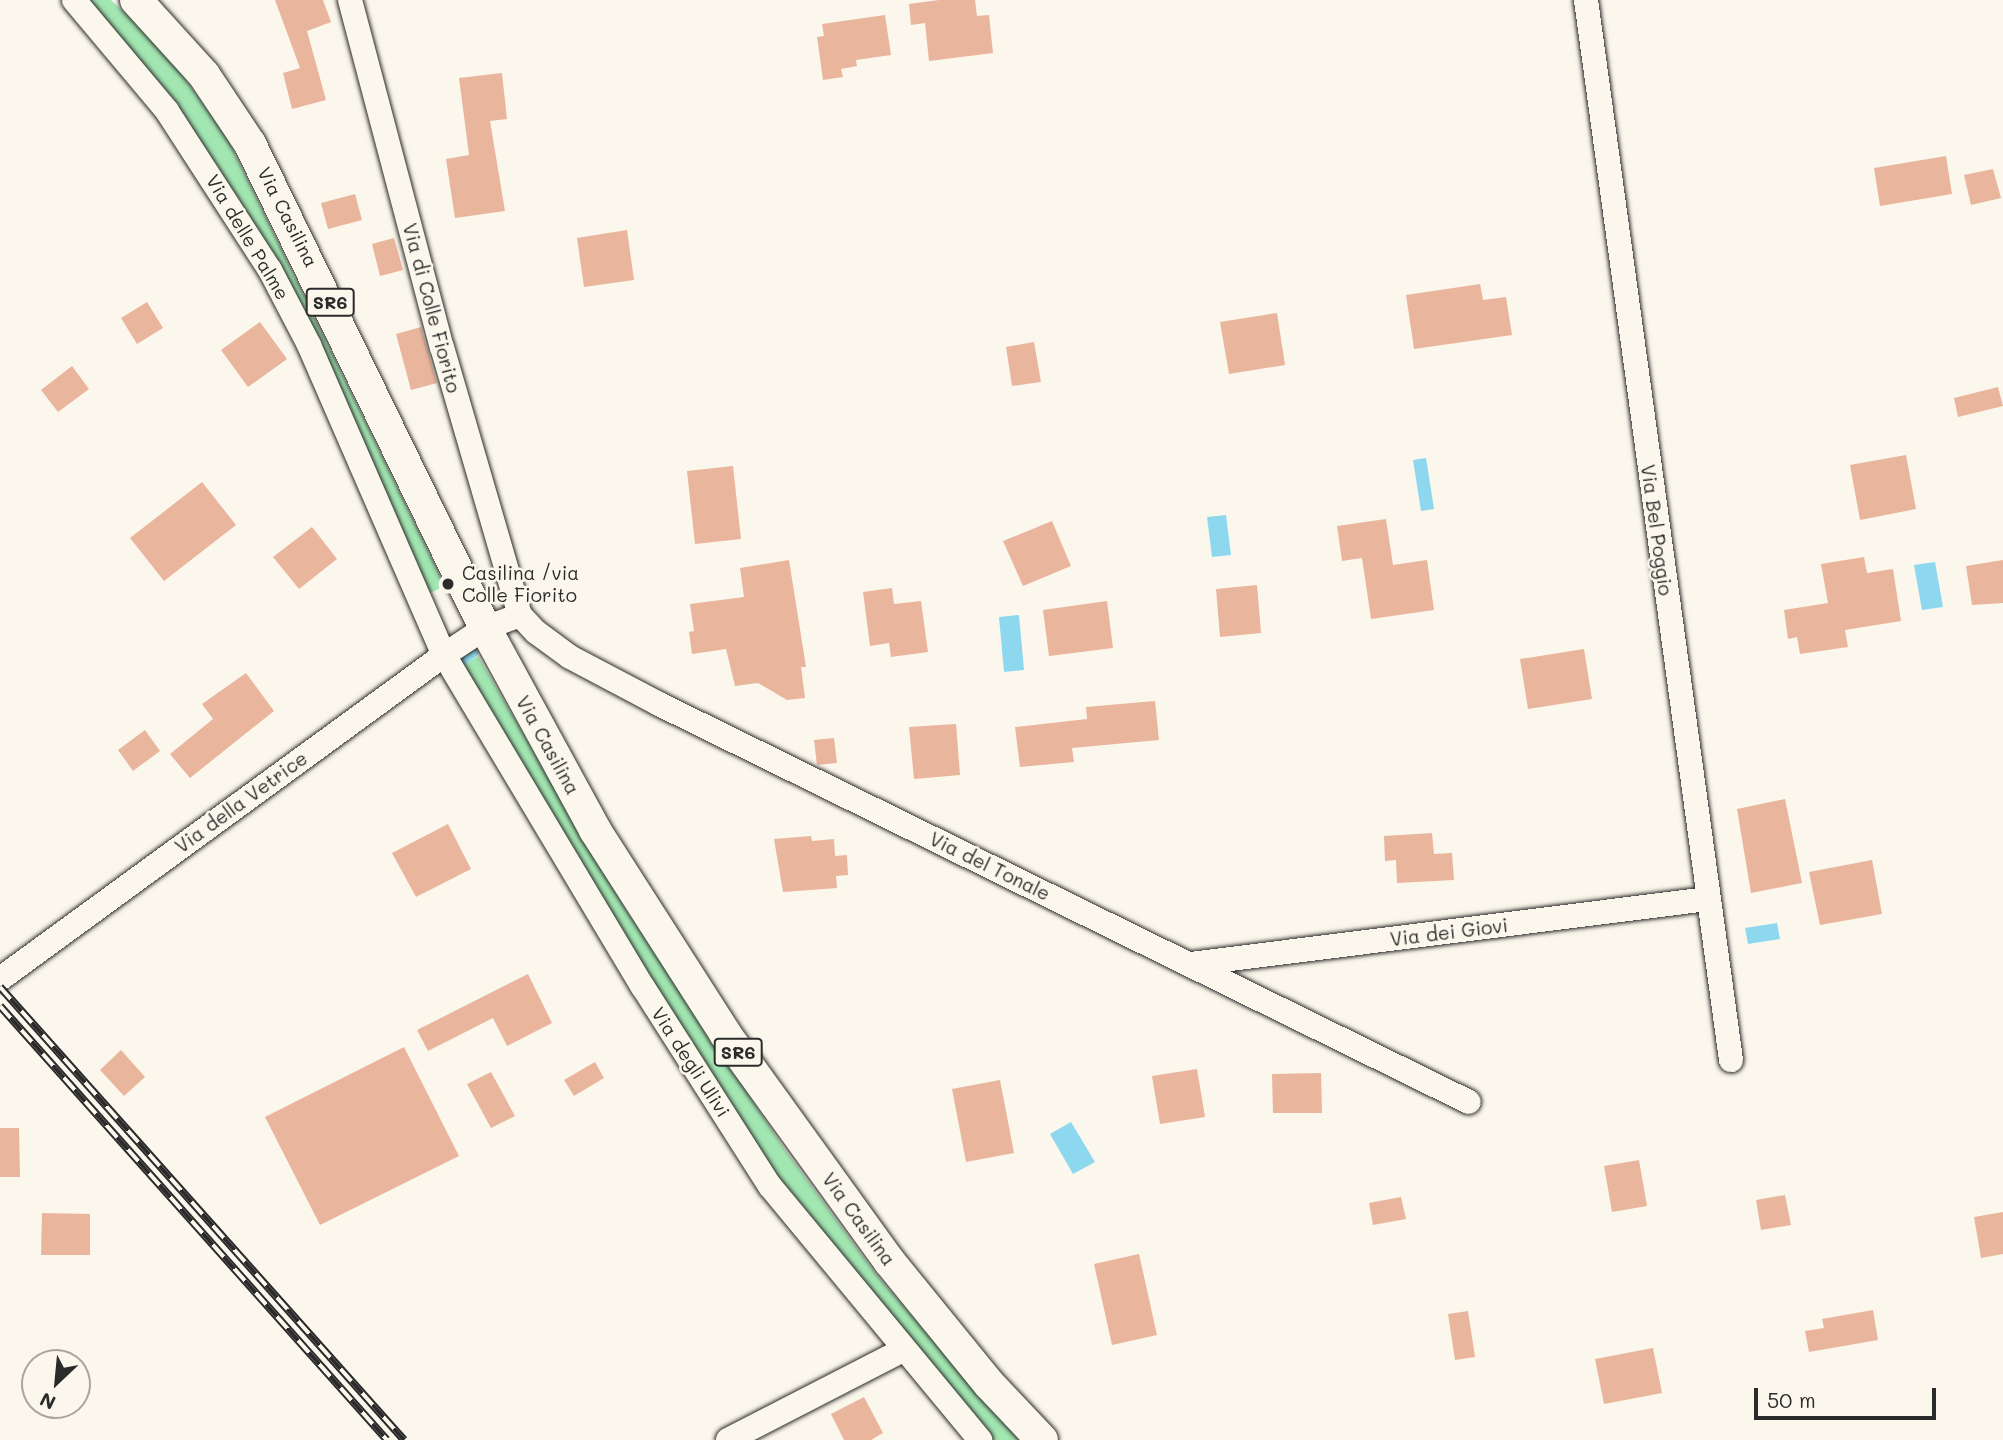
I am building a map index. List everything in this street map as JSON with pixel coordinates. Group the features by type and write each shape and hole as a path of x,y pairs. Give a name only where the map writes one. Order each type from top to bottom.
{"main road":[{"name":"Via Casilina","path":"136,0 204,75 250,144 485,628 595,830 726,1035 889,1261 989,1384 1042,1440"}],"street":[{"name":"Via delle Palme","path":"74,0 167,111 270,270 370,481 444,654"},
{"name":"Via di Colle Fiorito","path":"349,0 442,347 520,615"},
{"name":"Via Bel Poggio","path":"1587,0 1731,1060"},
{"name":"Via della Vetrice","path":"0,979 444,654 485,628 520,615"},
{"name":"Via del Tonale","path":"520,615 559,650 633,691 1469,1102"},
{"name":"Via degli Ulivi","path":"444,654 643,988 771,1186 903,1350 980,1440"},
{"name":"Via dei Giovi","path":"1191,964 1708,899"},
{"path":"728,1440 903,1350"}],"green space":[{"path":"81,0 111,0 166,52 227,138 445,586 430,593 308,332"},
{"path":"478,656 621,902 783,1147 875,1273 1019,1440 988,1440 805,1222 724,1099 461,666"}],"water":[{"path":"1426,458 1434,509 1421,511 1413,460"},
{"path":"1226,515 1231,555 1212,557 1207,517"},
{"path":"1935,562 1943,607 1922,610 1914,565"},
{"path":"1019,615 1024,670 1004,672 999,617"},
{"path":"1777,923 1780,939 1748,944 1745,928"},
{"path":"1071,1122 1095,1162 1073,1174 1050,1134"}],"building":[{"path":"275,0 323,0 331,22 307,31 326,100 292,109 283,73 300,68"},
{"path":"939,0 975,0 977,16 989,15 993,53 929,61 925,23 911,25 909,4"},
{"path":"885,15 891,55 856,60 857,66 841,69 843,77 823,80 817,37 824,36 822,24"},
{"path":"502,73 507,119 490,121 505,211 455,218 446,159 469,155 459,78"},
{"path":"1946,156 1952,194 1880,206 1874,168"},
{"path":"1993,169 2001,198 1971,205 1964,175"},
{"path":"355,194 362,220 328,229 321,203"},
{"path":"627,230 634,280 584,287 577,238"},
{"path":"394,238 403,270 380,276 372,244"},
{"path":"1480,284 1483,300 1506,297 1512,335 1414,349 1406,295"},
{"path":"147,302 163,328 137,344 121,318"},
{"path":"1277,313 1285,365 1229,374 1220,322"},
{"path":"260,322 287,359 248,387 221,350"},
{"path":"421,327 437,383 411,390 396,334"},
{"path":"1034,342 1041,382 1012,386 1006,347"},
{"path":"72,366 89,389 58,412 41,390"},
{"path":"1998,387 2003,406 1958,417 1954,398"},
{"path":"1906,455 1916,509 1860,520 1850,465"},
{"path":"733,466 741,539 695,544 687,471"},
{"path":"202,482 236,525 164,581 130,538"},
{"path":"1386,519 1393,565 1427,560 1434,610 1371,619 1362,558 1342,561 1337,526"},
{"path":"1052,521 1071,566 1023,586 1003,541"},
{"path":"312,527 337,559 299,589 273,557"},
{"path":"1864,557 1867,573 1893,569 1901,621 1845,630 1848,647 1800,654 1797,637 1788,639 1784,610 1828,603 1821,564"},
{"path":"789,560 806,667 801,667 805,698 787,700 758,683 735,686 726,649 692,654 689,632 694,631 690,604 744,597 740,568"},
{"path":"2003,560 2003,603 1972,605 1966,566"},
{"path":"1257,585 1261,633 1220,637 1216,589"},
{"path":"892,588 894,604 921,601 928,652 891,657 889,643 870,646 863,592"},
{"path":"1107,601 1113,648 1049,656 1043,610"},
{"path":"1584,649 1592,699 1528,709 1520,659"},
{"path":"246,673 274,711 190,778 170,754 213,719 202,704"},
{"path":"1155,701 1159,740 1072,748 1074,762 1020,767 1015,727 1087,719 1086,707"},
{"path":"956,724 960,775 914,779 909,727"},
{"path":"145,730 160,751 133,771 118,750"},
{"path":"834,738 837,763 817,765 814,740"},
{"path":"1785,799 1802,883 1751,893 1737,809"},
{"path":"448,824 471,869 416,897 392,853"},
{"path":"1432,833 1434,854 1452,853 1454,880 1397,883 1396,860 1385,861 1384,836"},
{"path":"811,836 812,841 834,839 835,856 847,855 848,875 836,876 837,888 783,892 774,839"},
{"path":"1872,860 1882,914 1820,925 1809,872"},
{"path":"528,974 552,1023 507,1046 493,1018 428,1051 417,1030"},
{"path":"404,1047 459,1156 320,1225 265,1117"},
{"path":"121,1050 145,1077 124,1096 100,1070"},
{"path":"595,1062 604,1078 574,1096 564,1080"},
{"path":"1197,1069 1205,1117 1160,1124 1152,1076"},
{"path":"491,1072 515,1116 491,1128 467,1084"},
{"path":"1321,1073 1322,1113 1273,1113 1272,1074"},
{"path":"1000,1080 1014,1153 966,1162 952,1089"},
{"path":"0,1128 19,1128 20,1177 0,1177"},
{"path":"1639,1160 1647,1206 1612,1212 1604,1166"},
{"path":"1785,1195 1791,1225 1761,1230 1756,1200"},
{"path":"1401,1197 1406,1219 1373,1225 1369,1203"},
{"path":"2003,1212 2003,1254 1981,1258 1974,1217"},
{"path":"42,1213 90,1214 90,1255 41,1255"},
{"path":"1139,1254 1157,1335 1112,1345 1094,1264"},
{"path":"1873,1310 1878,1340 1809,1352 1805,1331 1824,1328 1822,1319"},
{"path":"1468,1311 1475,1357 1455,1360 1448,1314"},
{"path":"1653,1348 1662,1393 1604,1404 1595,1359"},
{"path":"864,1397 883,1433 871,1440 844,1440 831,1414"}],"waterway":[{"path":"459,663 474,653"}],"railway":[{"path":"0,987 404,1440"},
{"path":"0,1006 387,1440"}],"place":[{"name":"Casilina /via Colle Fiorito","path":"448,584"}]}
